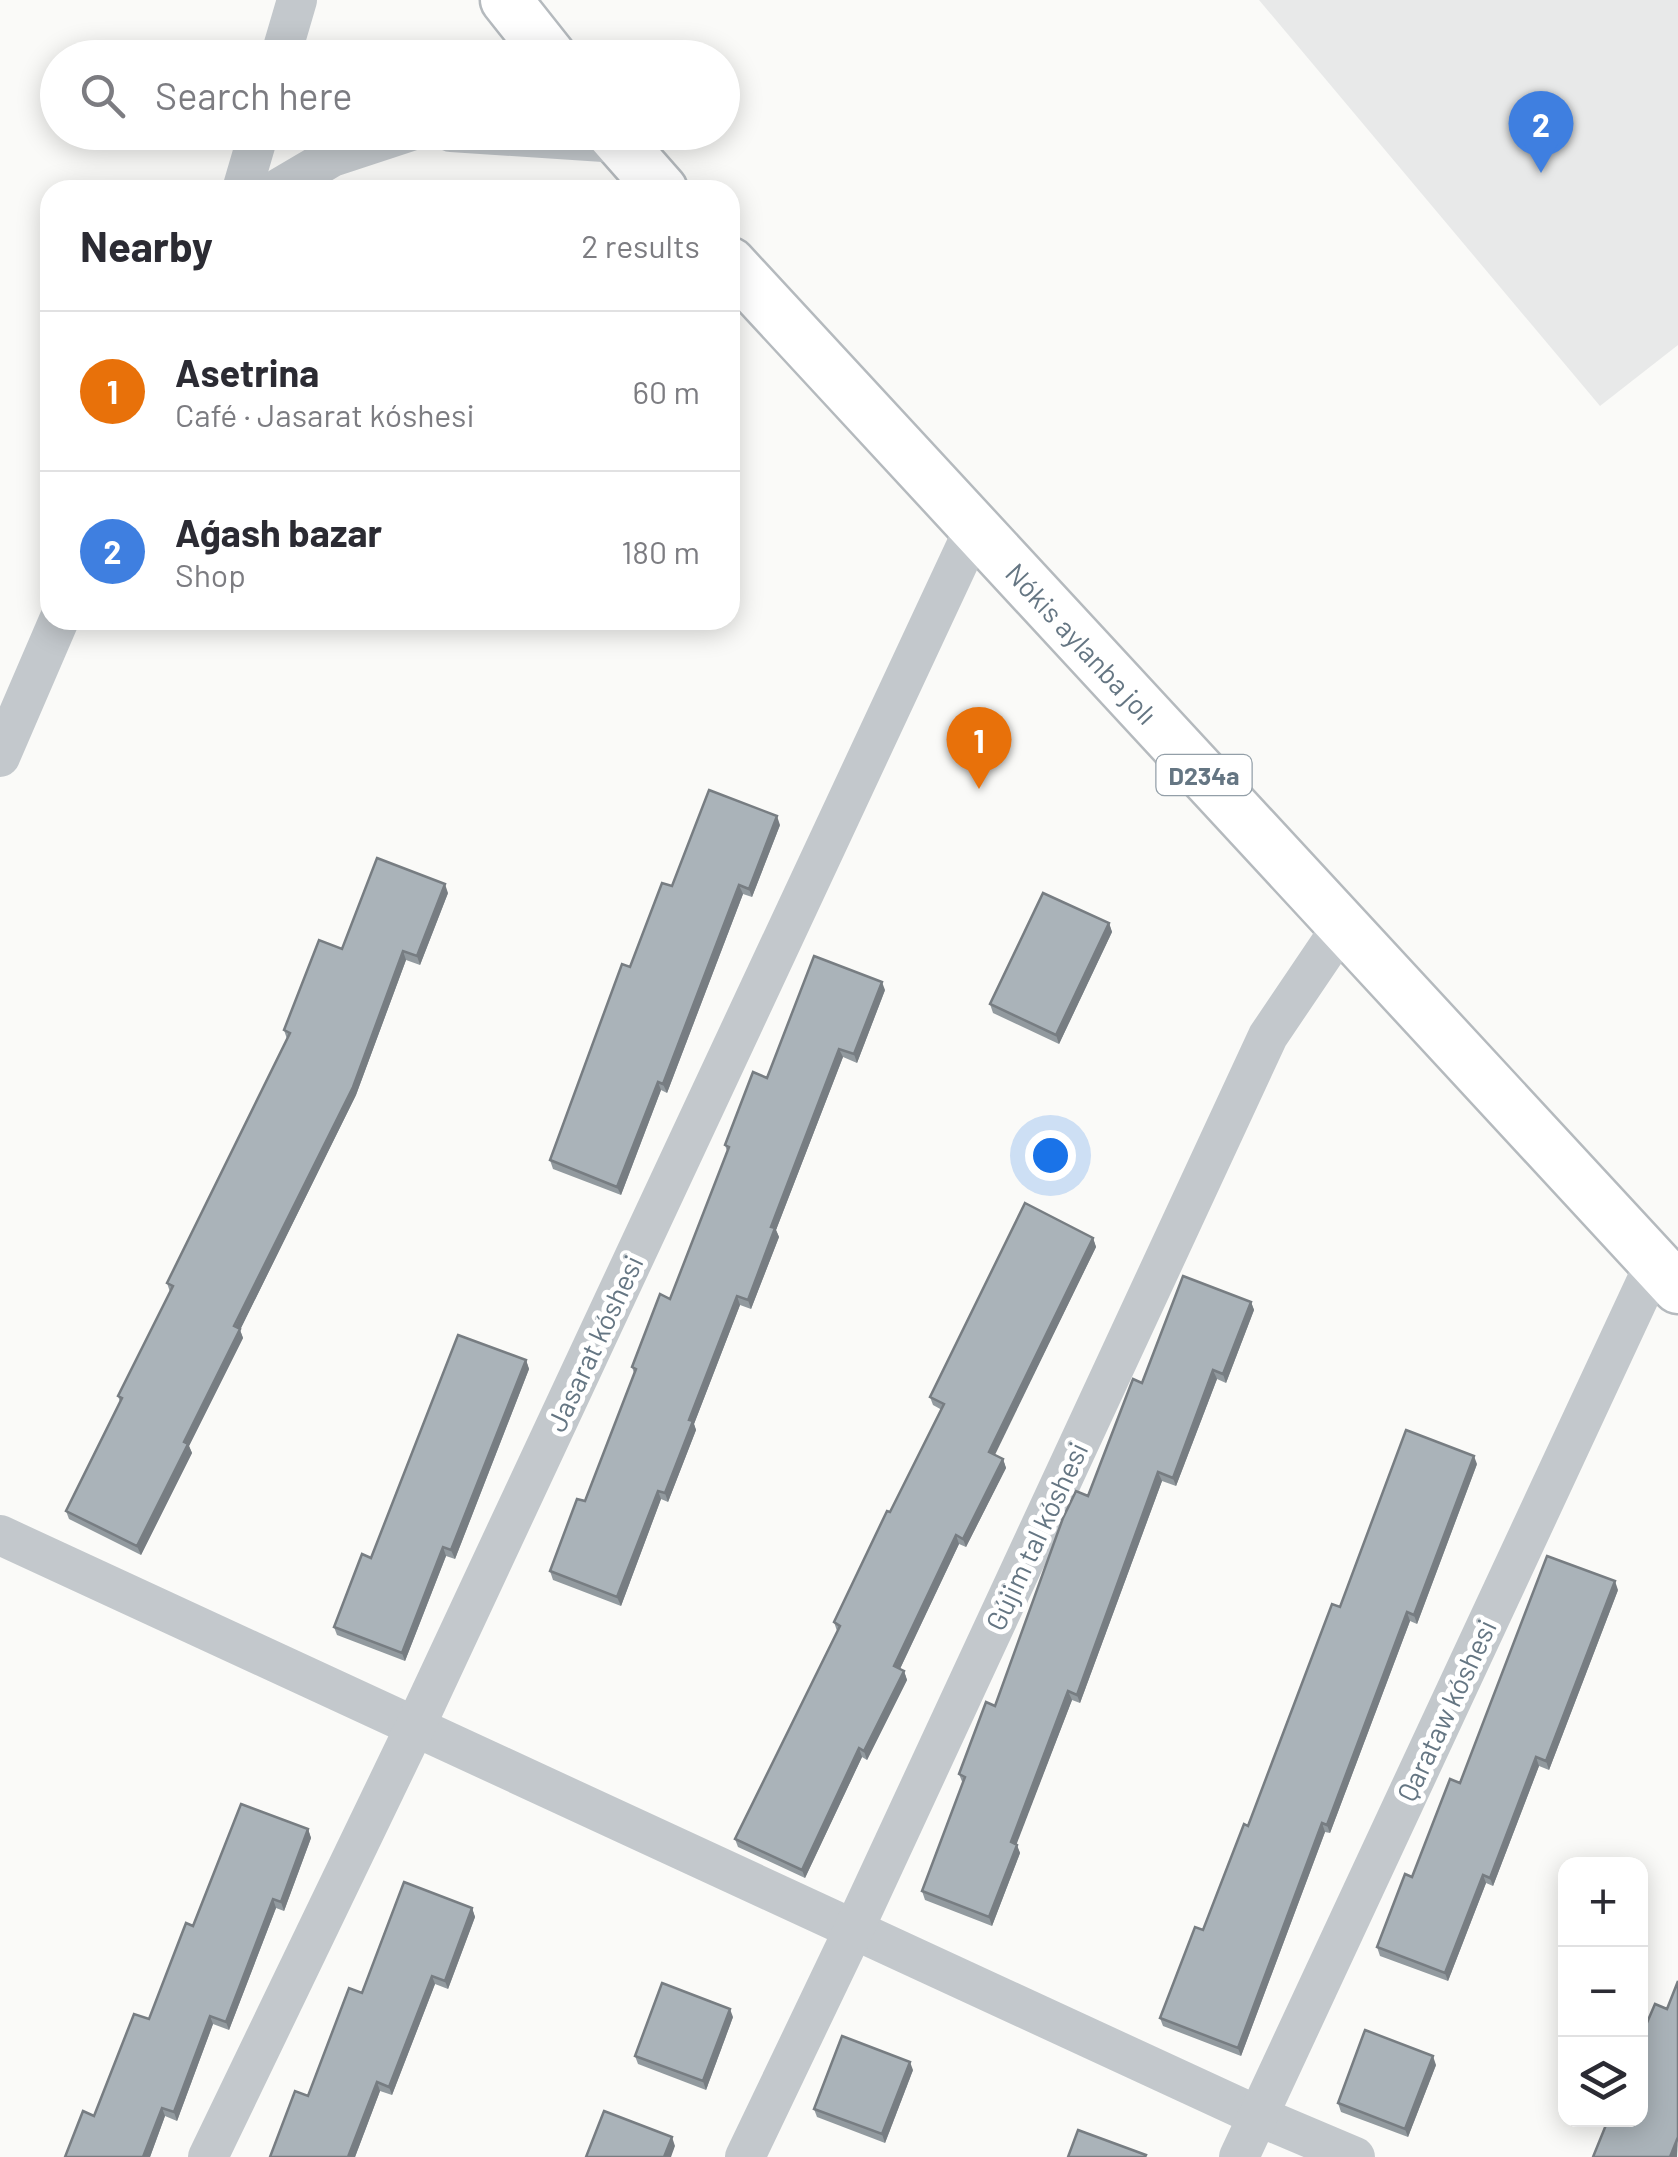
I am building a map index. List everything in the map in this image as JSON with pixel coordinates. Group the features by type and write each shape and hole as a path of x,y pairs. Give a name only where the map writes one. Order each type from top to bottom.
{"main road":[{"path":"506,0 538,40"},
{"path":"626,150 653,180"},
{"name":"Nókis aylanba jolı","path":"740,274 1666,1275"}],"street":[{"path":"285,40 297,0"},
{"path":"245,180 253,150"},
{"path":"294,180 332,158 355,150"},
{"name":"Jasarat kóshesi","path":"208,2157 416,1727 975,527"},
{"path":"0,757 55,630"},
{"name":"Gújim tal kóshesi","path":"745,2157 1268,1036 1343,925"},
{"name":"Qarataw kóshesi","path":"1238,2157 1666,1275"},
{"path":"0,1535 1258,2116 1355,2157"}],"shaded area":[{"path":"1259,0 1678,0 1678,345 1600,406"}],"building":[{"path":"709,790 777,816 749,889 739,885 663,1084 658,1082 617,1187 550,1160 622,964 630,967 662,883 672,886"},
{"path":"377,858 445,884 417,956 403,951 353,1087 234,1326 240,1329 137,1546 66,1511 173,1286 167,1283 290,1033 284,1030 319,940 342,949"},
{"path":"1043,893 1109,923 1056,1035 990,1004"},
{"path":"814,956 882,982 854,1054 839,1049 771,1227 775,1228 748,1300 737,1296 665,1493 658,1491 617,1597 550,1571 577,1499 585,1501 660,1294 670,1299 729,1147 725,1145 753,1072 767,1078"},
{"path":"1025,1203 1093,1238 989,1452 1003,1459 963,1539 956,1535 894,1666 904,1671 864,1751 859,1748 802,1870 735,1839 840,1626 834,1622 887,1511 890,1512 944,1404 930,1397"},
{"path":"1183,1276 1251,1302 1223,1374 1213,1370 1173,1478 1158,1472 1077,1695 1068,1691 1011,1842 1017,1845 989,1917 922,1891 965,1777 959,1774 986,1702 995,1706 1063,1518 1076,1491 1088,1496 1133,1379 1142,1383"},
{"path":"458,1335 526,1360 451,1550 443,1547 402,1653 334,1627 362,1554 371,1558"},
{"path":"1406,1430 1474,1456 1414,1615 1407,1612 1327,1825 1322,1823 1238,2048 1160,2018 1195,1927 1203,1930 1244,1824 1248,1826 1332,1604 1340,1607"},
{"path":"1547,1556 1615,1581 1546,1761 1536,1757 1490,1878 1483,1875 1445,1973 1377,1947 1405,1874 1412,1877 1450,1779 1460,1783"},
{"path":"241,1804 308,1829 281,1902 273,1899 226,2022 210,2016 174,2112 162,2108 143,2157 65,2157 83,2111 94,2116 134,2014 149,2019 186,1923 193,1926"},
{"path":"404,1882 472,1908 445,1981 432,1976 389,2087 377,2082 348,2157 270,2157 295,2091 308,2096 349,1988 362,1993"},
{"path":"1678,1981 1678,2137 1670,2157 1593,2157 1605,2127 1648,2127 1648,2020 1655,2004 1667,2009"},
{"path":"662,1983 730,2009 703,2081 635,2056"},
{"path":"1365,2030 1433,2056 1405,2129 1338,2103"},
{"path":"842,2036 910,2062 882,2134 814,2109"},
{"path":"604,2111 672,2137 664,2157 586,2157"},
{"path":"1078,2130 1146,2155 1068,2157"}],"place":[{"name":"Aǵash bazar","path":"1541,173"},
{"name":"Asetrina","path":"979,789"}]}
